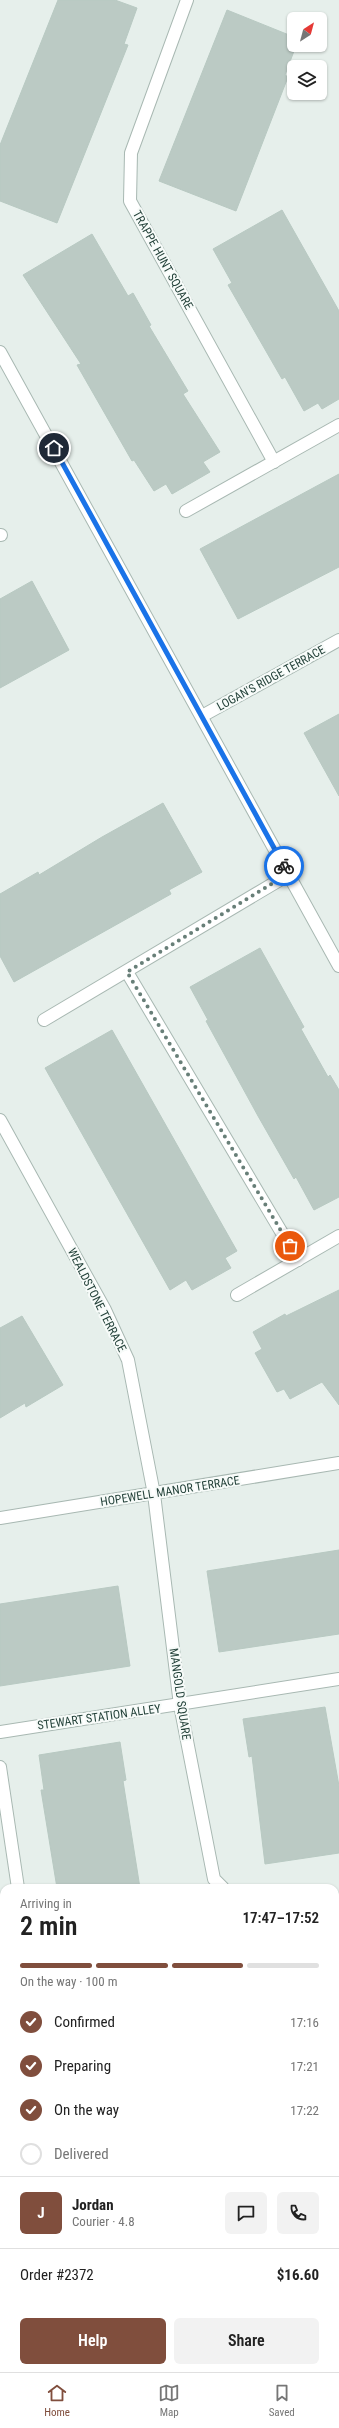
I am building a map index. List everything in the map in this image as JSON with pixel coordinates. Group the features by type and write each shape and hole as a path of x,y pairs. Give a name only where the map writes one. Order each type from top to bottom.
{"street":[{"name":"TRAPPE HUNT SQUARE","path":"188,0 131,153 130,200 274,462"},
{"path":"0,352 339,966"},
{"path":"186,511 339,425"},
{"name":"LOGAN'S RIDGE TERRACE","path":"202,716 339,640"},
{"path":"44,1020 127,972 288,874"},
{"path":"127,972 298,1260"},
{"name":"WEALDSTONE TERRACE","path":"0,1120 105,1310 128,1360 154,1494"},
{"path":"238,1295 339,1236"},
{"name":"HOPEWELL MANOR TERRACE","path":"0,1518 339,1463"},
{"name":"MANGOLD SQUARE","path":"154,1494 180,1705 214,1879 219,1884"},
{"name":"STEWART STATION ALLEY","path":"0,1732 339,1679"},
{"path":"0,1767 17,1884"}],"building":[{"path":"58,0 115,0 137,8 124,44 128,45 57,223 0,201 0,145"},
{"path":"227,10 287,34 287,52 294,52 291,60 287,60 287,70 285,75 287,76 287,80 236,211 159,181"},
{"path":"282,210 339,311 339,399 322,409 318,403 304,411 285,377 282,379 228,285 232,283 213,249"},
{"path":"92,234 128,296 133,293 151,325 149,326 188,391 183,394 220,452 203,462 210,472 172,494 166,484 154,491 134,460 132,461 77,365 81,364 23,275"},
{"path":"339,474 339,567 238,619 200,549"},
{"path":"32,581 69,650 0,688 0,599"},
{"path":"339,714 339,796 304,733"},
{"path":"163,803 202,872 169,890 171,894 14,982 0,956 0,894 38,872 39,875 102,837"},
{"path":"260,948 304,1027 301,1029 328,1077 330,1075 339,1090 339,1197 314,1210 296,1177 294,1179 258,1116 206,1021 208,1020 190,987"},
{"path":"112,1030 237,1251 225,1258 231,1268 192,1290 186,1280 170,1290 45,1068"},
{"path":"339,1290 339,1405 322,1382 290,1399 284,1389 277,1392 255,1353 262,1349 253,1332 285,1314 286,1316"},
{"path":"22,1316 63,1385 26,1407 25,1403 0,1418 0,1328"},
{"path":"339,1550 339,1634 219,1652 207,1571"},
{"path":"118,1586 130,1666 0,1686 0,1604"},
{"path":"325,1707 339,1786 339,1853 265,1864 252,1756 249,1757 243,1719"},
{"path":"120,1742 126,1780 123,1781 139,1884 56,1884 41,1790 44,1790 39,1755"}],"way so far":[{"path":"284,866 288,874 127,972 290,1246"}],"route":[{"path":"54,448 284,866"}]}
